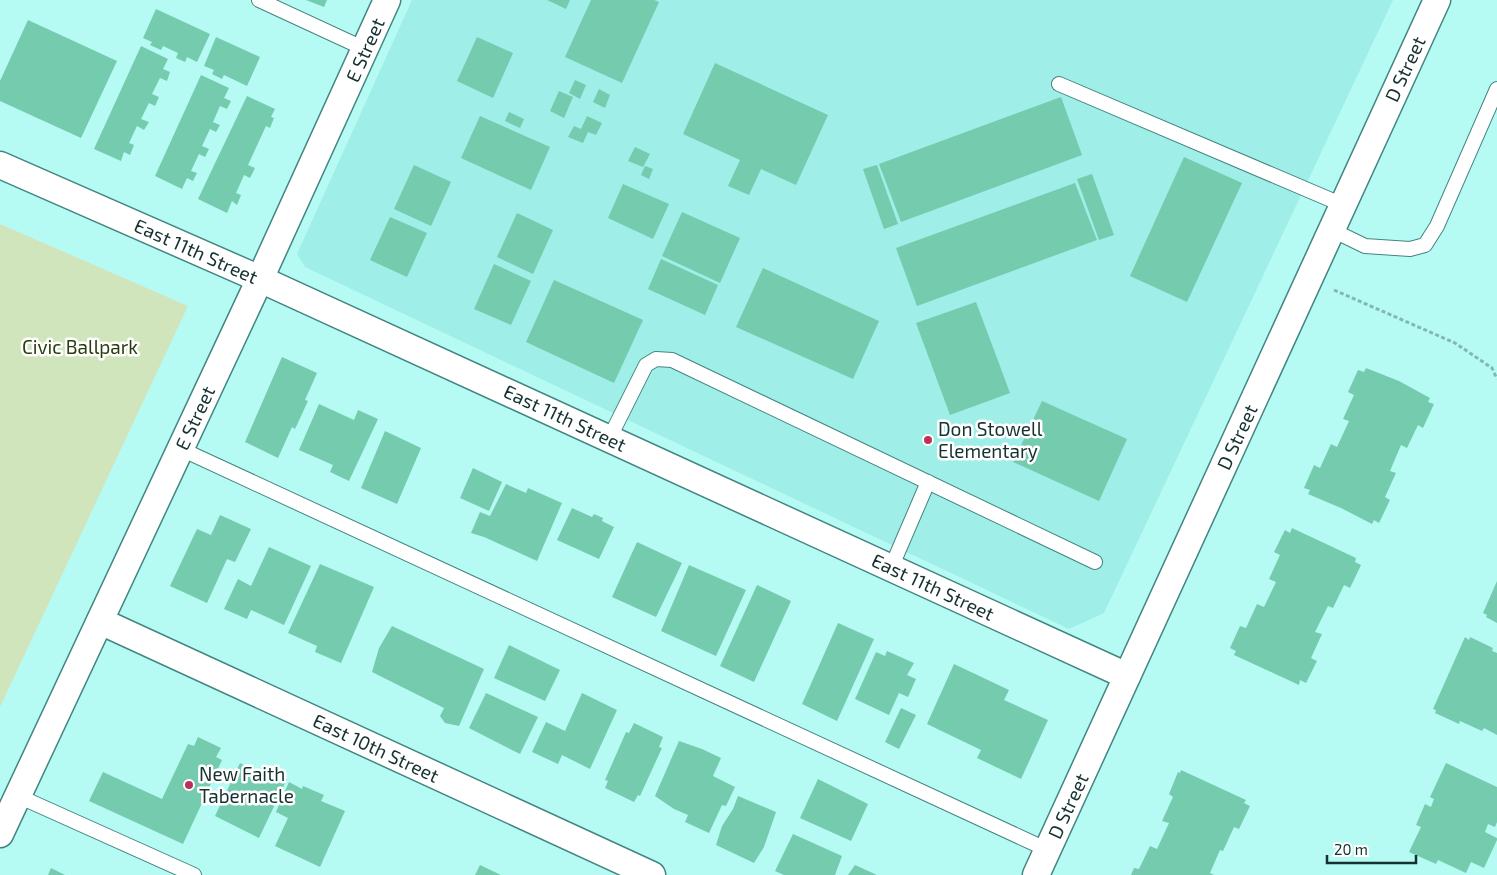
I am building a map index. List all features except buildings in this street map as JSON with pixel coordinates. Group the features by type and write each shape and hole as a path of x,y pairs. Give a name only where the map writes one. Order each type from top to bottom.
{"street":[{"name":"E Street","path":"0,834 260,279 387,0"},
{"name":"D Street","path":"1036,875 1437,0"},
{"name":"East 11th Street","path":"0,165 260,279 1127,676"},
{"name":"East 10th Street","path":"100,621 652,875"}],"lane":[{"path":"259,0 365,48"},
{"path":"1059,84 1343,205"},
{"path":"1332,230 1365,246 1410,249 1425,245 1437,226 1497,89"},
{"path":"609,439 646,365 656,359 672,360 1095,562"},
{"path":"181,449 1048,850"},
{"path":"891,568 928,482"},
{"path":"18,796 194,875"}],"path":[{"path":"1309,279 1455,343 1492,368 1497,379"}],"shaded area":[{"name":"Don Stowell Elementary","path":"412,0 1393,0 1104,613 1069,629 305,267 297,254"}],"green space":[{"name":"Civic Ballpark","path":"0,224 188,306 0,707"}],"place":[{"name":"Don Stowell Elementary","path":"928,440"},
{"name":"New Faith Tabernacle","path":"189,785"}]}
